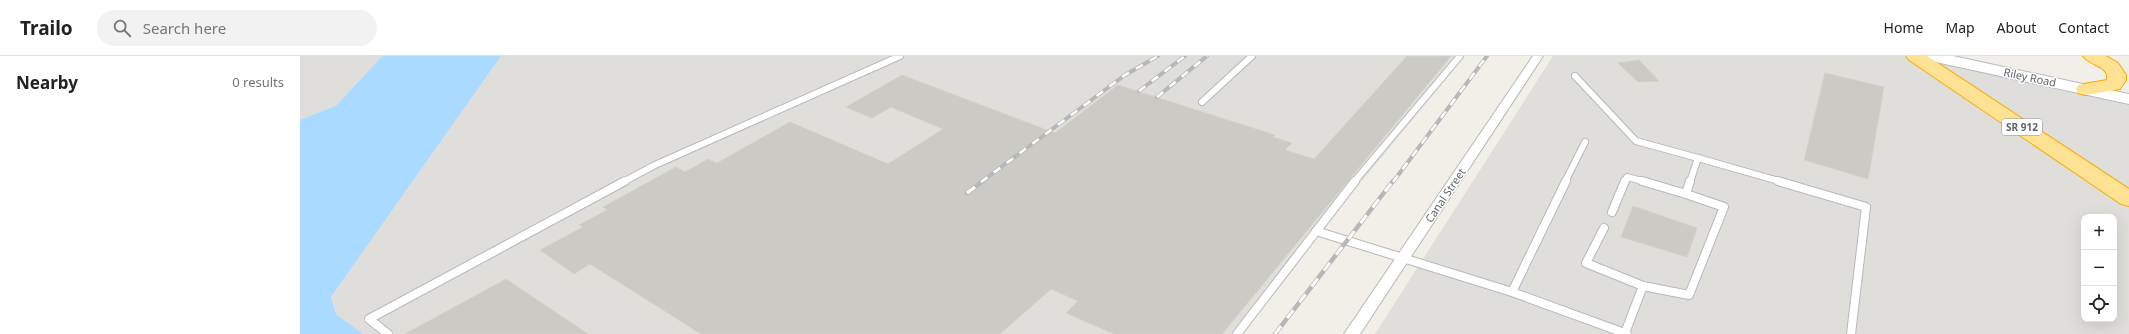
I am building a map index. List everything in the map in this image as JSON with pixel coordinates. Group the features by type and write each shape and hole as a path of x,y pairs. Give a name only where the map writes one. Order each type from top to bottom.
{"highway":[{"name":"SR 912","path":"1915,56 2129,199"},
{"path":"2085,89 2121,87 2116,70 2092,56"},
{"path":"2106,56 2129,63"}],"main road":[{"name":"Riley Road","path":"1931,56 2129,99"},
{"name":"Riley Road","path":"1978,56 2121,87"}],"street":[{"name":"Canal Street","path":"1352,334 1538,56"}],"lane":[{"path":"388,334 370,319 655,166 900,56"},
{"path":"1202,102 1252,56"},
{"path":"1237,334 1316,231 1460,56"},
{"path":"1575,76 1636,141 1866,207 1851,334"},
{"path":"1512,292 1585,142"},
{"path":"1686,194 1698,158"},
{"path":"1604,228 1586,263 1643,286 1689,295 1724,207 1627,177 1612,212"},
{"path":"1316,231 1404,257 1512,292 1626,334 1643,286"}],"shaded area":[{"path":"300,56 382,56 337,105 300,120"},
{"path":"501,56 1465,56 1236,334 363,334 336,314 331,297"},
{"path":"1553,56 1904,56 2129,105 2129,334 1375,334"}],"water":[{"path":"382,56 501,56 331,297 336,314 363,334 300,334 300,120 337,105"}],"building":[{"path":"1407,56 1451,56 1222,334 1114,334 1066,313 1078,301 1051,289 1000,334 701,334 590,264 574,274 540,250 583,227 579,225 607,210 603,207 676,167 685,172 708,159 717,163 790,122 888,164 943,129 891,107 872,118 846,107 902,75 1055,133 1118,85 1275,135 1273,137 1292,143 1285,150 1314,159"},
{"path":"1639,60 1659,81 1638,82 1618,63"},
{"path":"1825,73 1884,87 1868,179 1804,160"},
{"path":"1633,206 1697,228 1687,257 1621,237"},
{"path":"506,279 588,334 405,334"}],"railway":[{"path":"981,182 1125,75 1158,56"},
{"path":"1139,91 1185,56"},
{"path":"1157,97 1207,56"},
{"path":"1393,182 1487,56"},
{"path":"967,193 983,181"},
{"path":"1275,334 1393,181"}]}
